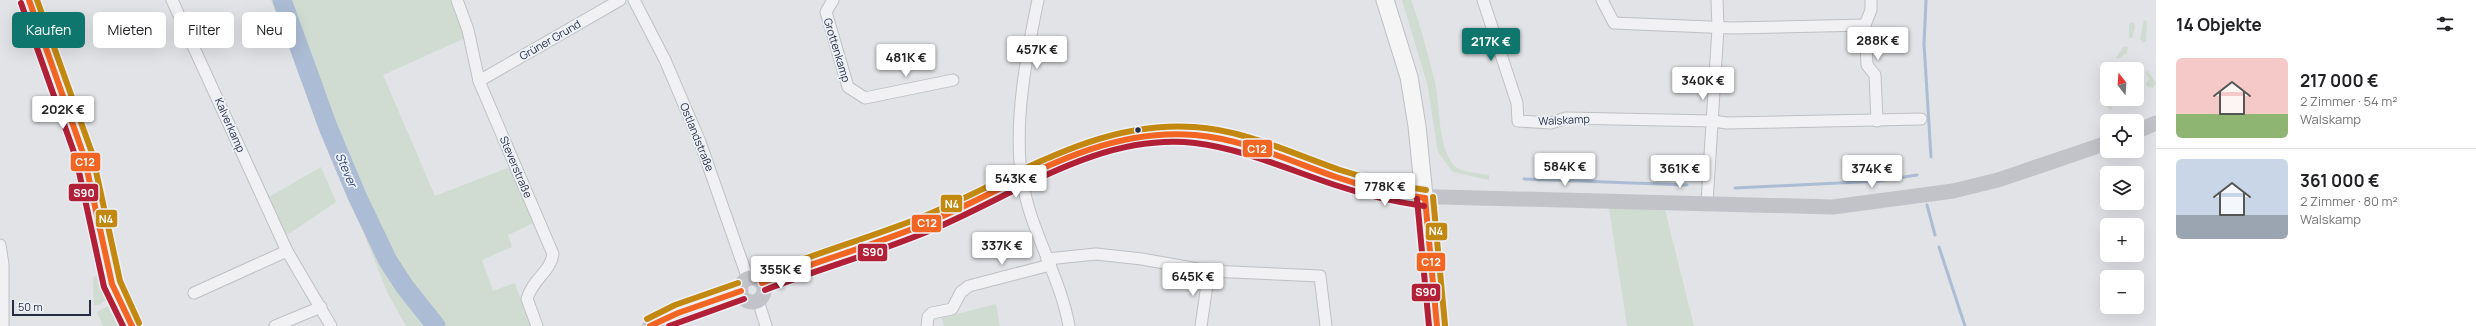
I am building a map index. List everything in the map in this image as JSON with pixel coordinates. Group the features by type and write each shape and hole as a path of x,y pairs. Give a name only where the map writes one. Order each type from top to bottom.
{"main road":[{"path":"1385,0 1409,77 1417,126 1437,326"}],"street":[{"path":"29,0 84,156 111,278 118,300 132,326"},
{"name":"Kalverkamp","path":"172,0 287,251 332,326"},
{"name":"Steverstraße","path":"457,0 468,30 479,81 553,254 551,264 534,282 527,299 537,326"},
{"name":"Grüner Grund","path":"479,81 620,0"},
{"name":"Ostlandstraße","path":"634,0 665,60 700,142 750,284"},
{"name":"Grottenkamp","path":"833,0 826,12 848,87 866,98 953,80"},
{"path":"1038,0 1032,29 1021,114 1022,178 1048,262 1066,309 1069,326"},
{"name":"Walskamp","path":"1483,0 1517,103 1518,121 1551,123 1566,118 1713,121 1727,123 1921,119"},
{"path":"1602,0 1614,23 1718,28 1865,25"},
{"path":"1707,203 1718,28 1717,0"},
{"path":"1871,0 1871,10 1865,25 1867,65 1874,75 1877,121"},
{"path":"2144,128 2156,124"},
{"path":"650,326 750,284 926,224 1022,178 1114,141 1154,135 1185,135 1226,140 1258,149 1331,176 1391,195 1425,198 1707,203 1793,207 1833,207 1953,191 1998,180 2100,144"},
{"path":"0,245 3,264 2,326"},
{"path":"194,293 287,251"},
{"path":"927,326 928,317 932,313 952,309 961,292 969,286 1048,262 1096,254 1142,259 1209,271 1320,276 1326,326"},
{"path":"1201,326 1209,271"},
{"path":"750,284 763,295 758,300 766,326"},
{"path":"275,326 321,307"}],"shaded area":[{"path":"271,0 450,0 465,38 383,75 435,196 510,167 533,223 508,235 512,247 482,260 493,291 515,283 530,326 406,326 388,294 290,48 296,48 296,12 276,12"},
{"path":"1402,0 1411,0 1421,31 1437,91 1440,124 1447,155 1452,163 1459,169 1489,175 1489,180 1453,172 1438,152 1427,83"},
{"path":"2144,20 2147,21 2146,41 2143,43 2140,39"},
{"path":"2133,22 2135,26 2132,38 2129,38 2129,24"},
{"path":"2124,46 2128,47 2127,53 2118,59 2116,58"},
{"path":"2148,71 2156,83 2153,88 2148,87 2146,84 2149,79 2145,72"},
{"path":"2106,106 2111,106 2113,109 2110,110"},
{"path":"321,167 336,202 287,235 269,197"},
{"path":"1609,208 1665,210 1694,326 1627,326"},
{"path":"98,276 106,300 99,305 94,305 93,277"},
{"path":"996,304 1000,326 944,326 942,318"},
{"path":"108,306 117,325 116,326 103,326 97,312"}],"waterway":[{"name":"Stever","path":"282,0 328,127 357,196 388,261 405,287 436,326"},
{"path":"1926,0 1924,44 1931,157"},
{"path":"1735,188 1879,181 1917,175"},
{"path":"1524,179 1687,185"},
{"path":"1927,205 1935,235"},
{"path":"1939,247 1965,326"}],"transit line":[{"name":"C12","path":"29,0 84,156 112,284 132,326"},
{"name":"N4","path":"37,0 92,153 120,281 139,323"},
{"name":"S90","path":"21,3 76,158 104,287 123,326"},
{"name":"N4","path":"759,276 922,217 1021,170 1087,143 1122,133 1157,127 1194,127 1232,133 1351,173 1393,184 1426,190"},
{"name":"C12","path":"762,283 927,223 1056,162 1090,149 1124,140 1159,135 1195,135 1231,141 1358,184 1425,198"},
{"name":"S90","path":"765,290 889,247 929,231 961,217 1025,185 1091,157 1125,147 1159,142 1195,143 1231,150 1357,192 1424,206"},
{"name":"N4","path":"1433,197 1445,325"},
{"name":"C12","path":"1425,198 1437,326"},
{"name":"S90","path":"1417,199 1429,326"},
{"name":"N4","path":"647,319 675,305 738,283"},
{"name":"C12","path":"650,326 678,313 741,291"},
{"name":"S90","path":"669,326 744,299"}]}
